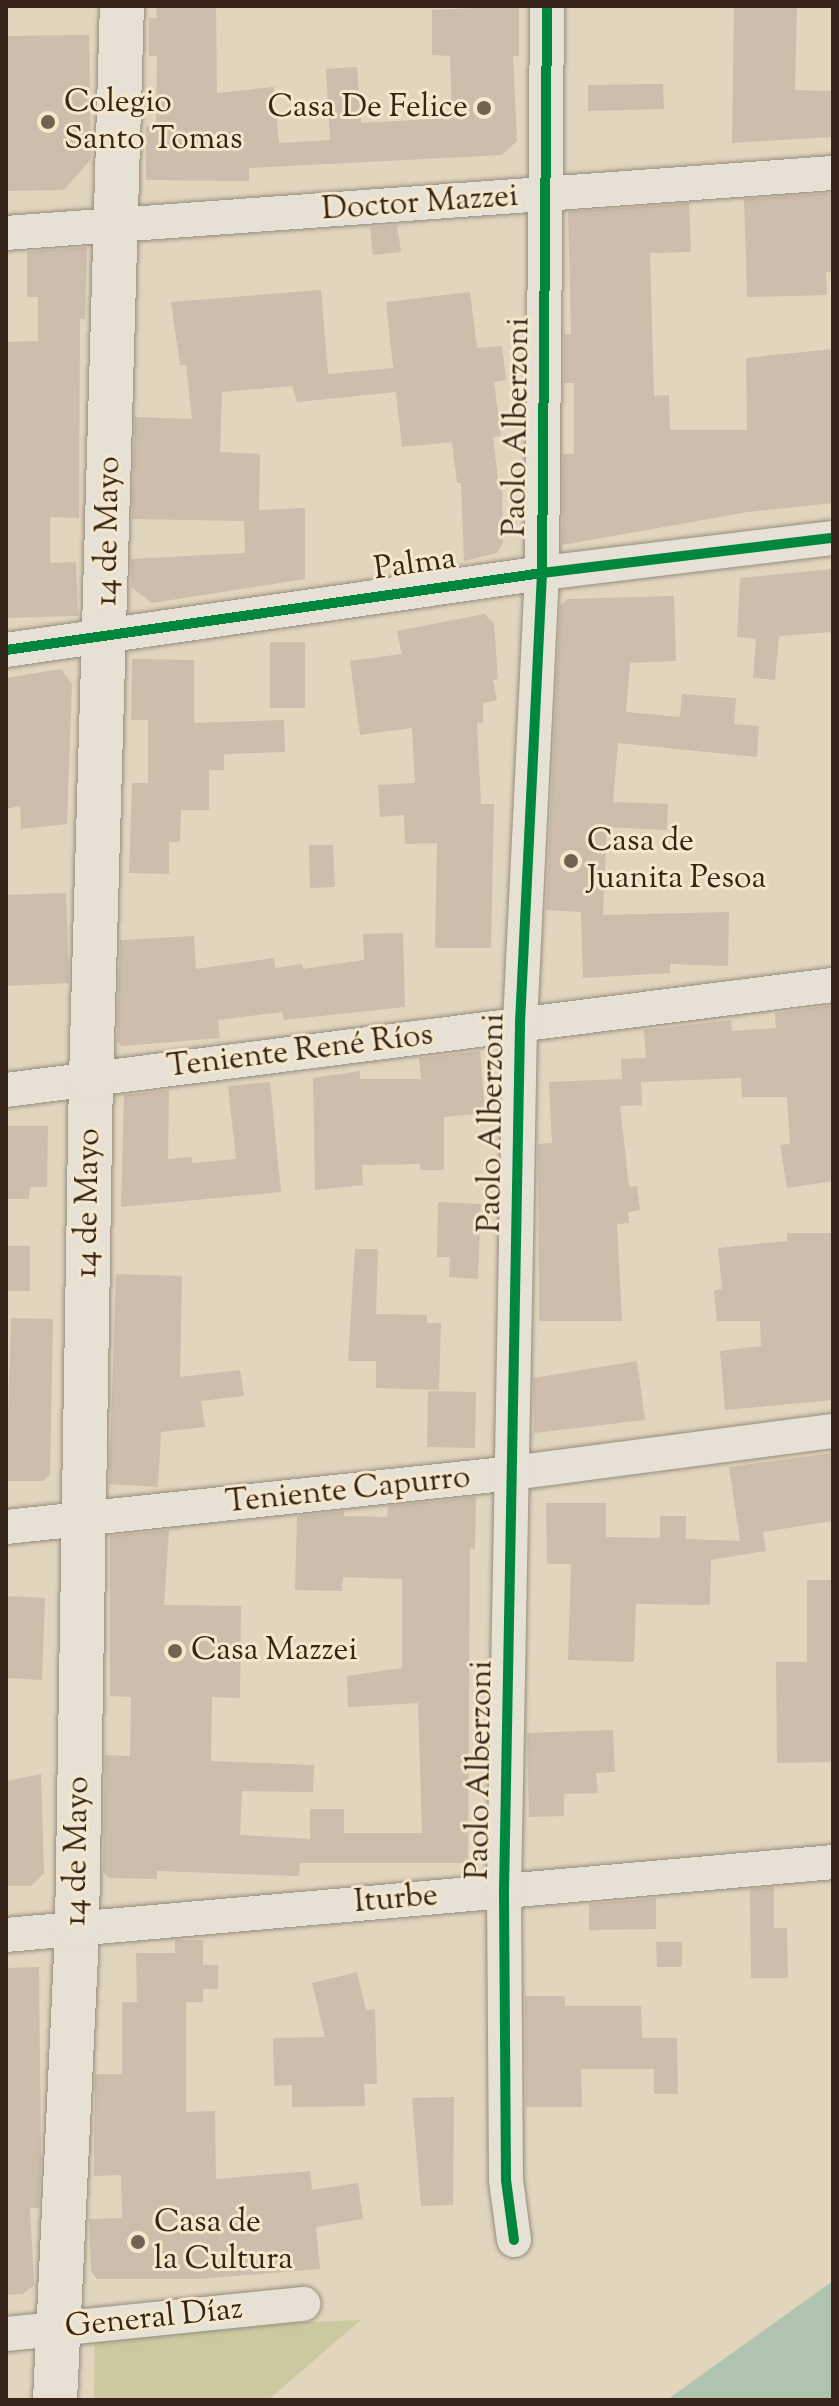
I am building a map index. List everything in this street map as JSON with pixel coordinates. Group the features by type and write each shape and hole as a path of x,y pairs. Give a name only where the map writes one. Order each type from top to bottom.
{"main road":[{"name":"14 de Mayo","path":"55,2400 55,2329 77,1928 91,1079 107,635 122,6"}],"street":[{"name":"Paolo Alberzoni","path":"514,2240 506,2180 504,1891 520,1023 542,573 548,196 547,6"},
{"name":"Doctor Mazzei","path":"6,233 833,173"},
{"name":"Palma","path":"6,650 542,573 833,538"},
{"name":"Teniente René Ríos","path":"6,1090 833,985"},
{"name":"Teniente Capurro","path":"6,1527 513,1473 833,1431"},
{"name":"Iturbe","path":"6,1935 833,1862"},
{"name":"General Díaz","path":"6,2334 303,2304"}],"shaded area":[{"path":"833,2281 833,2400 667,2400 700,2376"},
{"path":"361,2320 268,2400 94,2400 95,2330"}],"building":[{"path":"156,6 216,6 217,93 274,87 279,143 330,140 326,69 357,67 361,123 452,118 450,56 432,55 432,10 519,6 519,56 513,56 517,141 502,155 249,168 249,181 146,180 146,126 156,126 157,56 149,56 149,18 157,18"},
{"path":"734,6 797,6 795,90 833,91 833,137 732,143"},
{"name":"Colegio Santo Tomas","path":"89,35 91,159 64,190 6,191 6,36"},
{"path":"663,84 664,109 588,111 588,85"},
{"path":"833,193 833,272 826,272 827,295 747,297 744,199"},
{"path":"689,203 691,252 650,253 654,396 669,395 670,430 747,430 746,358 833,349 833,503 748,512 562,545 563,454 574,454 574,383 564,383 564,334 571,334 568,212"},
{"path":"397,225 401,252 373,255 370,227"},
{"path":"87,247 85,319 80,319 79,518 50,517 50,563 76,562 78,616 6,618 7,342 38,341 38,297 27,297 27,252"},
{"path":"321,290 328,374 393,368 386,302 470,292 477,348 502,346 506,380 494,382 501,436 493,437 498,481 502,481 503,542 497,553 464,561 461,483 457,483 452,442 402,447 396,392 297,402 292,386 222,392 220,452 260,454 259,510 305,508 305,579 152,603 131,587 131,559 245,553 244,521 132,519 135,417 192,419 186,365 180,365 171,302"},
{"path":"833,569 833,632 779,636 775,680 753,678 756,639 737,637 740,578"},
{"path":"674,596 676,661 630,663 626,712 680,717 682,694 736,698 734,724 759,726 757,757 618,743 613,802 668,804 667,830 607,827 603,915 729,912 728,966 670,964 670,973 583,978 581,912 546,910 560,606 567,599"},
{"path":"484,614 494,623 498,679 493,680 497,700 483,703 483,723 477,723 481,804 494,804 491,948 435,948 437,843 405,844 404,815 380,817 378,785 415,783 412,728 360,735 350,661 402,654 397,631"},
{"path":"270,642 305,642 305,708 270,708"},
{"path":"132,659 194,660 194,723 284,720 285,752 224,754 224,770 209,770 209,810 181,810 180,842 169,842 169,874 129,873 132,783 148,783 148,720 131,720"},
{"path":"61,669 72,684 67,824 21,829 20,806 6,809 6,678"},
{"path":"309,845 333,845 335,887 310,888"},
{"path":"66,893 69,983 6,986 6,895"},
{"path":"403,933 405,1007 284,1020 282,1012 218,1020 220,1038 122,1046 117,1041 120,940 194,936 196,969 274,958 275,968 302,964 303,969 364,960 363,934"},
{"path":"833,1005 833,1181 787,1188 780,1145 790,1144 787,1097 742,1097 741,1078 641,1082 642,1105 620,1106 629,1187 637,1186 640,1210 628,1212 629,1223 617,1224 622,1321 539,1321 538,1144 552,1143 549,1082 622,1079 621,1059 646,1058 644,1030 731,1020 732,1031 776,1028 775,1013"},
{"path":"480,1051 485,1113 444,1117 444,1170 420,1170 420,1164 362,1165 363,1185 315,1190 313,1078 360,1071 360,1079 421,1079 419,1058"},
{"path":"270,1082 281,1192 121,1207 124,1095 169,1090 168,1159 192,1157 192,1163 236,1159 228,1086"},
{"path":"6,1126 48,1126 47,1187 30,1187 29,1199 6,1199"},
{"path":"438,1202 481,1204 478,1279 449,1277 450,1257 437,1257"},
{"path":"787,1233 833,1233 833,1400 725,1410 720,1351 761,1346 760,1321 717,1321 714,1291 722,1289 718,1248 787,1241"},
{"path":"6,1246 30,1246 30,1291 6,1291"},
{"path":"355,1249 378,1249 376,1314 427,1315 427,1323 441,1323 439,1390 376,1388 376,1361 348,1361"},
{"path":"116,1274 182,1276 180,1377 240,1370 244,1396 201,1401 205,1427 161,1432 158,1487 109,1484"},
{"path":"11,1318 53,1319 50,1475 43,1481 6,1481"},
{"path":"637,1361 645,1420 534,1433 533,1378"},
{"path":"428,1391 476,1392 475,1448 427,1447"},
{"path":"833,1453 833,1521 763,1532 766,1551 711,1560 710,1605 636,1604 634,1662 568,1660 571,1564 547,1564 546,1503 606,1503 606,1537 660,1538 660,1516 686,1516 686,1539 740,1541 729,1467"},
{"path":"476,1497 475,1549 470,1548 468,1863 300,1863 299,1876 157,1871 157,1879 109,1878 103,1872 105,1755 130,1756 131,1697 110,1696 110,1536 169,1530 164,1605 241,1606 240,1698 212,1697 211,1761 314,1765 313,1792 242,1791 240,1835 310,1839 310,1809 344,1809 344,1833 422,1833 418,1703 348,1707 347,1676 402,1668 402,1579 343,1577 342,1591 295,1590 297,1516 344,1511 344,1516 387,1517 388,1506"},
{"path":"807,1580 833,1580 833,1762 777,1763 776,1662 807,1662"},
{"path":"6,1596 45,1598 42,1680 6,1678"},
{"path":"613,1730 615,1772 596,1773 598,1793 564,1794 564,1816 529,1817 527,1733"},
{"path":"41,1774 44,1873 31,1886 6,1886 6,1781"},
{"path":"774,1887 774,1928 787,1928 788,1978 751,1978 750,1889"},
{"path":"656,1898 656,1929 589,1930 589,1904"},
{"path":"175,1940 203,1940 203,1965 218,1965 218,1989 203,1989 203,2002 186,2002 186,2112 215,2111 216,2179 310,2171 312,2190 358,2183 363,2219 316,2227 320,2269 199,2279 97,2279 91,2271 89,2219 122,2218 121,2175 94,2176 95,2074 122,2074 122,2002 137,2002 136,1953 175,1953"},
{"path":"656,1942 682,1942 682,1967 657,1967"},
{"path":"39,1967 41,2163 39,2208 30,2208 34,2285 23,2294 6,2295 6,1968"},
{"path":"357,1972 366,2010 375,2009 377,2084 364,2084 365,2106 292,2107 292,2085 274,2086 273,2038 325,2037 312,1983"},
{"path":"525,1996 565,1996 565,2006 641,2006 642,2038 677,2038 678,2094 654,2094 654,2069 581,2069 582,2107 526,2107"},
{"path":"454,2097 453,2205 421,2206 412,2098"}],"cycle path":[{"path":"514,2240 506,2180 504,1891 520,1023 542,573 547,6"},
{"path":"6,650 542,573 833,538"}],"place":[{"name":"Casa De Felice","path":"484,108"},
{"name":"Colegio Santo Tomas","path":"48,122"},
{"name":"Casa de Juanita Pesoa","path":"571,861"},
{"name":"Casa Mazzei","path":"175,1651"},
{"name":"Casa de la Cultura","path":"138,2242"}]}
